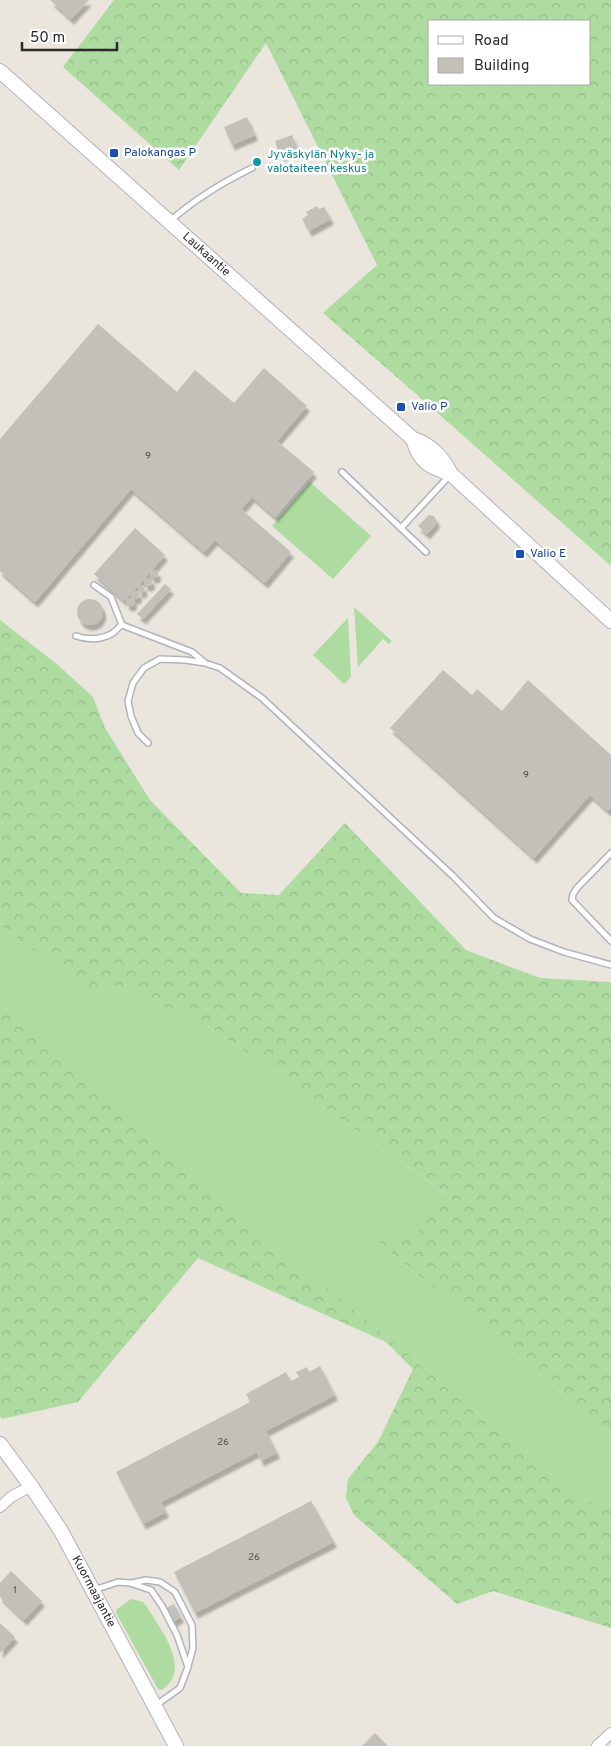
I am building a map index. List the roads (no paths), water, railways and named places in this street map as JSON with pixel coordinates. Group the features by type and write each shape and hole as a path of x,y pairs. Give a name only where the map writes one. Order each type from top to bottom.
{"main road":[{"name":"Laukaantie","path":"0,70 413,439 424,442 433,448 444,461 451,474 611,621"},
{"name":"Kuormaajantie","path":"0,1444 61,1531 176,1746"}],"street":[{"path":"0,1507 31,1486"},
{"path":"597,1746 611,1733"}],"lane":[{"path":"169,222 190,203 225,181 252,168"},
{"path":"342,472 426,552"},
{"path":"401,528 451,474"},
{"path":"94,585 111,597 122,625 192,652 205,663"},
{"path":"76,636 93,639 104,638 122,625"},
{"path":"148,743 138,733 131,716 128,701 133,683 144,668 160,659 185,660 205,663 220,668 262,698 454,876 494,918 530,939 564,952 611,965"},
{"path":"611,853 577,888 572,900 611,941"},
{"path":"130,1583 146,1580 160,1582 175,1592 192,1625 193,1648 180,1688 155,1706"},
{"path":"94,1590 118,1582 130,1583 151,1590 162,1606 177,1636 188,1667"}],"place":[{"name":"Palokangas P","path":"114,153"},
{"name":"Jyväskylän Nyky- ja valotaiteen keskus","path":"257,162"},
{"name":"Valio P","path":"401,407"},
{"name":"Valio E","path":"520,554"}]}
